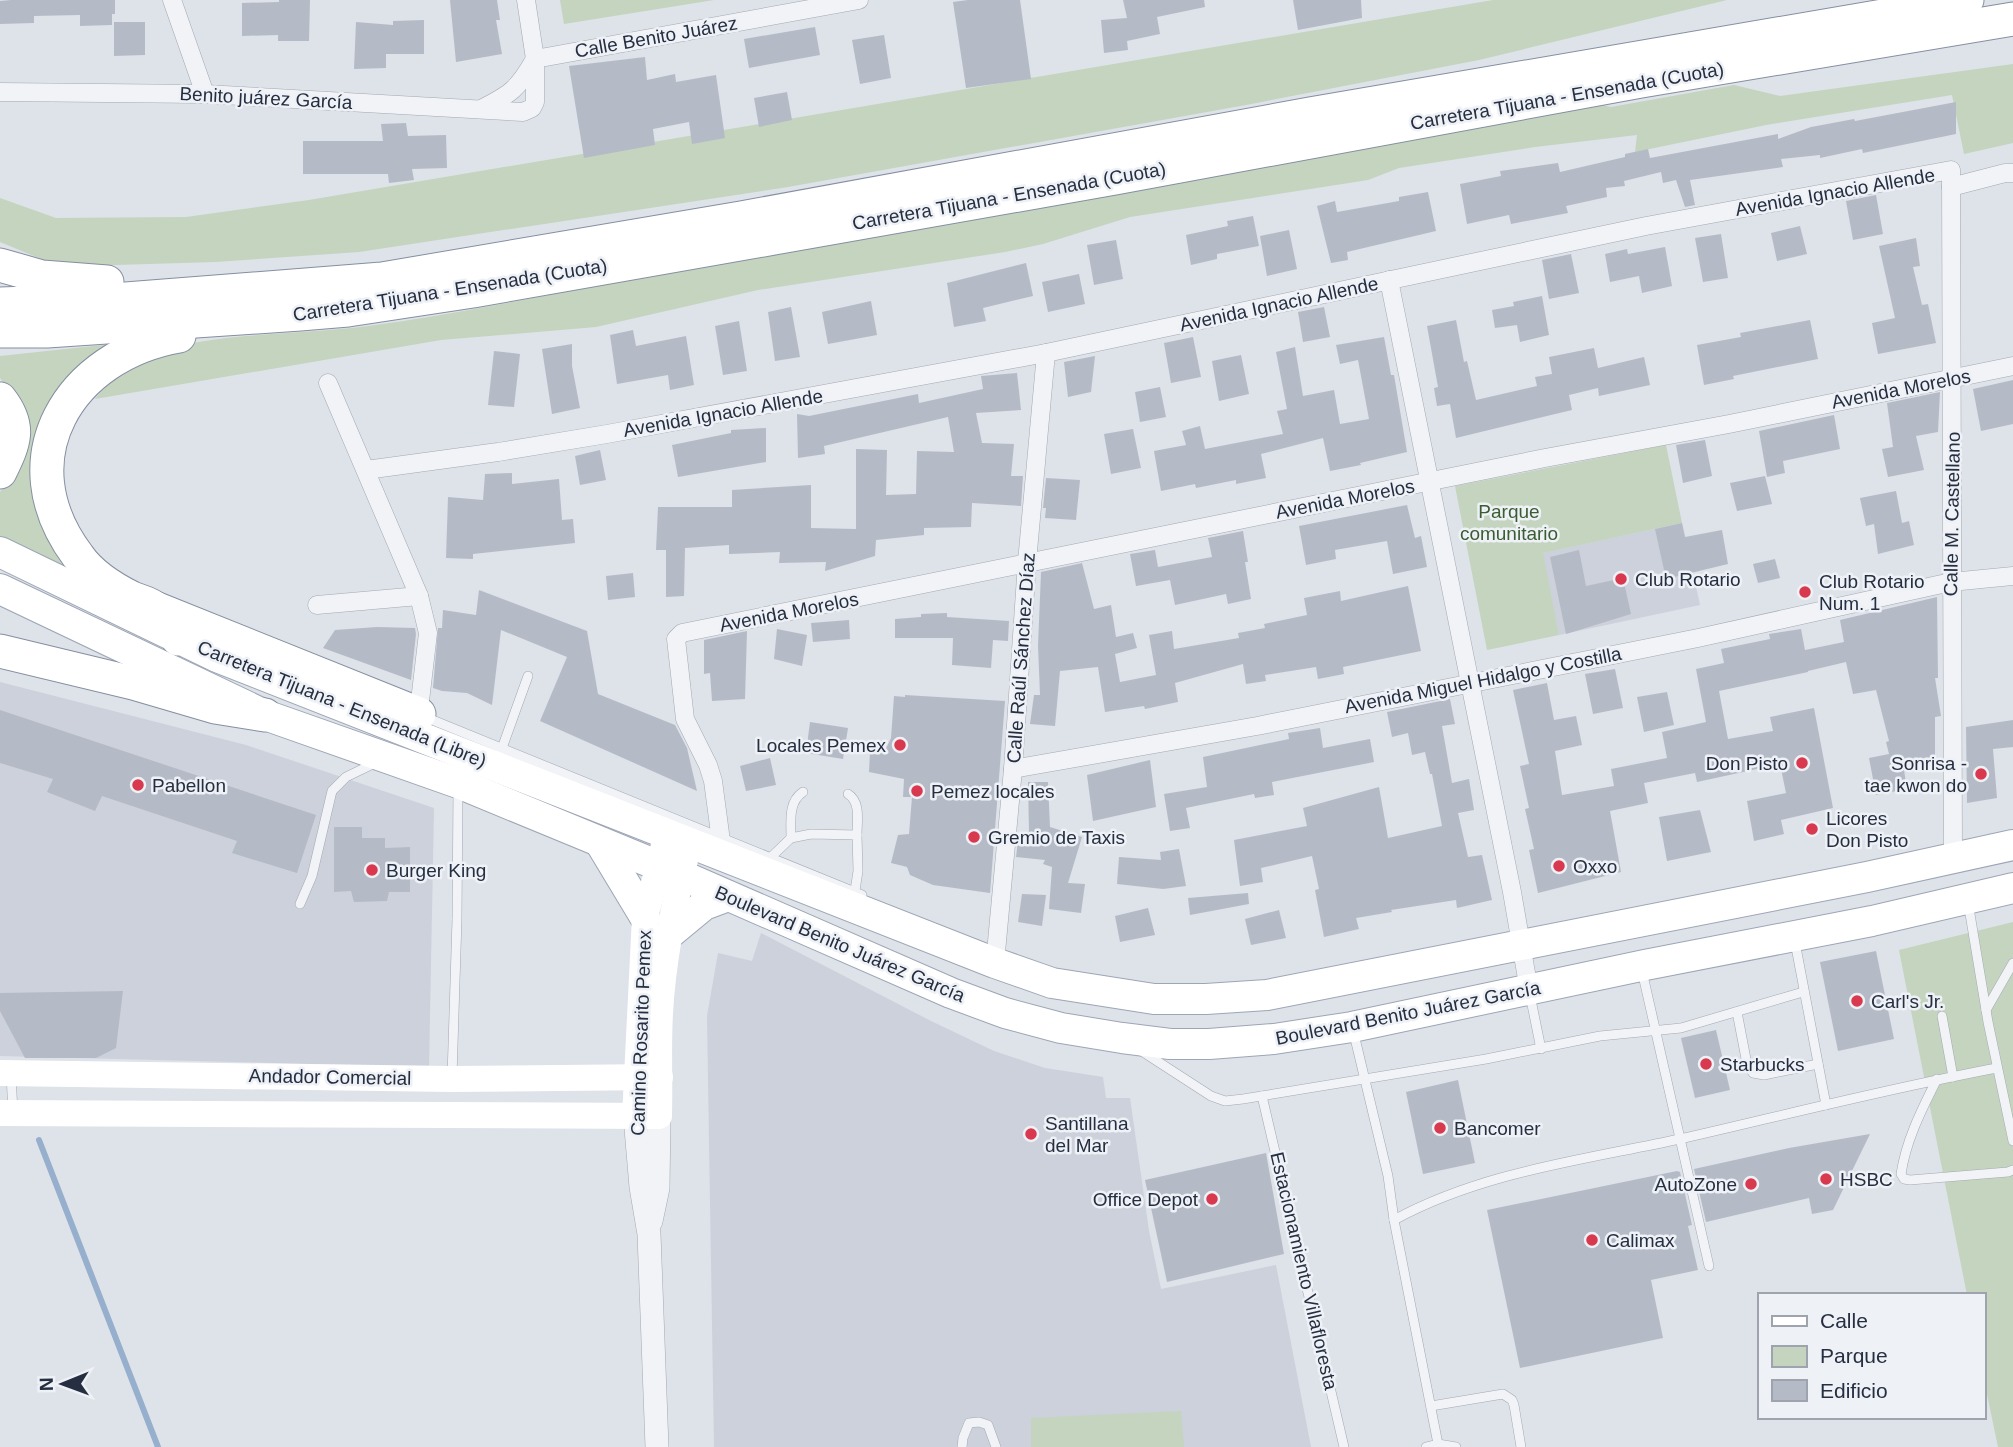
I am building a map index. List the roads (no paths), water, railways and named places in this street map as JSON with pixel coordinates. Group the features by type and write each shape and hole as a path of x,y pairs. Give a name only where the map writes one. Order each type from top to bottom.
{"highway":[{"name":"Carretera Tijuana - Ensenada (Cuota)","path":"0,304 113,300 382,279 727,221 1324,112 1967,0"},
{"name":"Carretera Tijuana - Ensenada (Cuota)","path":"0,333 348,310 473,291 1115,178 1641,81 2013,19"},
{"path":"1923,35 2013,39"},
{"path":"0,265 22,273 55,279 152,283 206,291"},
{"path":"300,314 172,337 131,350 94,373 68,400 60,414 49,448 47,484 52,508 77,556 110,586 417,725"},
{"path":"0,399 8,410 15,436 0,472"},
{"path":"155,608 178,639"},
{"path":"0,651 133,683 215,707 265,715"}],"main road":[{"name":"Carretera Tijuana - Ensenada (Libre)","path":"0,552 178,639 499,757 678,839"},
{"name":"Carretera Tijuana - Ensenada (Libre)","path":"0,589 265,715 458,783 669,870"},
{"name":"Boulevard Benito Juárez García","path":"678,839 723,847 859,898 992,952 1052,983 1154,999 1267,995 1520,943 1867,877 2013,845"},
{"name":"Camino Rosarito Pemex","path":"647,1116 645,917 669,870 678,839"},
{"path":"601,844 645,917"},
{"name":"Boulevard Benito Juárez García","path":"669,870 938,988 983,1005 1061,1028 1170,1044 1274,1039 1352,1027 1872,921 2013,888"},
{"name":"Camino Rosarito Pemex","path":"648,1077 660,1016 669,934 669,870"},
{"path":"669,934 704,905 728,896"},
{"name":"Andador Comercial","path":"5,1073 452,1079 648,1077"},
{"name":"Andador Comercial","path":"6,1113 647,1116"}],"street":[{"path":"172,0 205,94"},
{"path":"480,109 511,94 535,59 526,0"},
{"name":"Calle Benito Juárez","path":"535,59 859,0"},
{"name":"Benito juárez García","path":"0,92 205,94 523,111 532,108 535,102 535,59"},
{"name":"Avenida Ignacio Allende","path":"366,470 607,434 1046,353 1646,226 1951,179 2013,173"},
{"name":"Calle M. Castellano","path":"1951,179 1953,858"},
{"path":"1389,280 1512,892 1529,990"},
{"name":"Calle Raúl Sánchez Díaz","path":"992,952 1013,769 1027,562 1046,353"},
{"name":"Avenida Morelos","path":"723,847 717,800 708,765 685,719 676,642 678,636 1027,562 2013,366"},
{"path":"328,383 419,596 428,633 417,725"},
{"name":"Avenida Miguel Hidalgo y Costilla","path":"1013,769 1257,726 1698,638 1951,582 2013,576"},
{"path":"317,606 419,596"},
{"name":"Camino Rosarito Pemex","path":"647,1116 641,1187 649,1234 657,1447"}],"lane":[{"path":"528,676 499,757 723,847"},
{"path":"300,904 315,865 332,791 346,777 386,759"},
{"path":"452,1079 458,783"},
{"path":"791,838 792,803 796,796 803,792"},
{"path":"848,793 857,806 859,898"},
{"path":"764,863 791,838 811,834 857,835"},
{"path":"1968,898 1986,1010 2013,1141"},
{"path":"1794,935 1826,1105"},
{"path":"1986,1010 2013,963"},
{"path":"1641,966 1709,1266"},
{"path":"1529,990 1541,1049"},
{"path":"1122,1038 1211,1096 1225,1101 1486,1059 1600,1036 1681,1028 1803,992"},
{"path":"1737,1012 1747,1064 1753,1073 1764,1075 1818,1064"},
{"path":"1942,1016 1953,1077"},
{"path":"1352,1027 1388,1176 1394,1220 1438,1444"},
{"path":"1394,1220 1450,1192 1566,1161 1679,1139 1937,1079 1997,1068"},
{"path":"5,1073 6,1113"},
{"path":"1937,1079 1911,1136 1901,1174 1904,1179 2013,1170"},
{"name":"Estacionamiento Villafloresta","path":"1262,1096 1344,1447"},
{"path":"1431,1406 1503,1394 1512,1400 1514,1405 1521,1447"},
{"path":"962,1447 962,1438 969,1423 979,1422 988,1425 996,1447"},
{"path":"1426,1447 1438,1444 1456,1447"}],"waterway":[{"path":"39,1140 158,1447"}],"place":[{"name":"Club Rotario","path":"1621,579"},
{"name":"Club Rotario Num. 1","path":"1805,592"},
{"name":"Locales Pemex","path":"900,745"},
{"name":"Don Pisto","path":"1802,763"},
{"name":"Sonrisa - tae kwon do","path":"1981,774"},
{"name":"Pabellon","path":"138,785"},
{"name":"Pemez locales","path":"917,791"},
{"name":"Licores Don Pisto","path":"1812,829"},
{"name":"Gremio de Taxis","path":"974,837"},
{"name":"Oxxo","path":"1559,866"},
{"name":"Burger King","path":"372,870"},
{"name":"Carl's Jr.","path":"1857,1001"},
{"name":"Starbucks","path":"1706,1064"},
{"name":"Bancomer","path":"1440,1128"},
{"name":"Santillana del Mar","path":"1031,1134"},
{"name":"HSBC","path":"1826,1179"},
{"name":"AutoZone","path":"1751,1184"},
{"name":"Office Depot","path":"1212,1199"},
{"name":"Calimax","path":"1592,1240"}],"park label":[{"name":"Parque comunitario","path":"1509,522"}]}
